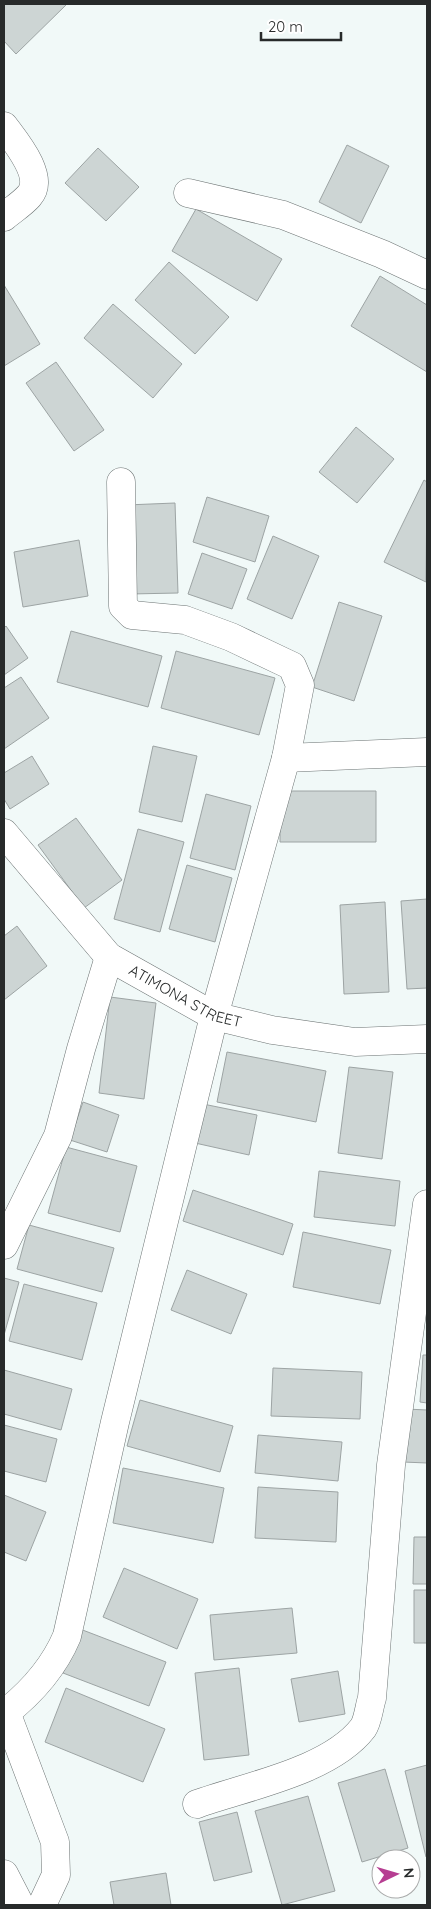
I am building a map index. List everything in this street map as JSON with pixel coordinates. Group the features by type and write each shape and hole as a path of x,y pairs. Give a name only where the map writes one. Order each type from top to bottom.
{"street":[{"path":"4,126 26,156 34,178 30,195 4,217"},
{"path":"188,193 283,215 382,254 427,275"},
{"path":"42,1905 56,1875 55,1842 5,1713 47,1672 60,1653 67,1636 115,1422 214,1016 286,758 300,685 292,666 231,637 185,620 132,615 123,606 121,482"},
{"path":"286,758 427,752"},
{"name":"ATIMONA STREET","path":"4,833 108,957 214,1016 272,1030 355,1042 427,1039"},
{"path":"4,1245 58,1136 108,957"},
{"path":"197,1804 256,1787 341,1750 364,1726 372,1698 391,1465 427,1204"},
{"path":"4,1874 20,1905"}],"building":[{"path":"4,4 67,4 16,54 4,41"},
{"path":"347,145 389,166 361,223 319,202"},
{"path":"98,148 139,187 106,221 65,183"},
{"path":"196,209 282,259 257,301 172,251"},
{"path":"169,262 229,317 195,354 135,300"},
{"path":"380,276 427,305 427,372 351,326"},
{"path":"4,285 40,344 4,366"},
{"path":"113,304 182,364 153,398 84,338"},
{"path":"56,362 104,430 74,451 26,383"},
{"path":"356,427 394,459 357,503 319,472"},
{"path":"424,480 427,482 426,582 384,562"},
{"path":"207,497 269,516 255,562 193,542"},
{"path":"175,503 178,593 130,594 126,505"},
{"path":"273,536 319,556 292,619 247,599"},
{"path":"79,540 88,596 23,607 14,552"},
{"path":"202,553 247,569 232,609 188,594"},
{"path":"339,602 382,616 354,701 312,687"},
{"path":"6,626 28,658 4,675 4,628"},
{"path":"71,631 162,656 148,707 57,682"},
{"path":"176,651 275,678 259,735 161,708"},
{"path":"21,677 49,718 4,749 4,688"},
{"path":"153,746 197,756 182,822 139,812"},
{"path":"32,756 49,784 10,809 4,799 4,773"},
{"path":"280,791 376,791 376,842 280,842"},
{"path":"206,794 251,806 235,870 190,858"},
{"path":"76,818 122,880 84,908 38,845"},
{"path":"138,829 184,842 160,932 114,919"},
{"path":"187,865 232,878 215,942 169,929"},
{"path":"427,899 427,988 407,989 401,901"},
{"path":"385,902 389,992 344,994 340,905"},
{"path":"17,926 47,966 4,1000 4,936"},
{"path":"110,997 156,1003 144,1099 99,1093"},
{"path":"227,1052 326,1071 316,1122 217,1102"},
{"path":"349,1067 393,1072 382,1159 338,1153"},
{"path":"83,1102 119,1115 107,1152 70,1140"},
{"path":"203,1104 257,1115 249,1155 195,1143"},
{"path":"66,1147 137,1166 120,1232 48,1213"},
{"path":"319,1171 400,1181 395,1226 314,1217"},
{"path":"193,1190 293,1224 283,1255 183,1221"},
{"path":"29,1225 114,1248 102,1292 17,1269"},
{"path":"303,1232 391,1250 380,1304 293,1287"},
{"path":"187,1270 247,1294 231,1334 171,1310"},
{"path":"4,1278 19,1282 4,1335"},
{"path":"24,1284 97,1303 82,1360 9,1341"},
{"path":"423,1355 427,1355 427,1403 420,1402"},
{"path":"273,1368 362,1372 360,1419 271,1416"},
{"path":"4,1370 72,1389 61,1430 4,1414"},
{"path":"140,1400 233,1426 220,1472 127,1446"},
{"path":"406,1409 427,1410 427,1463 403,1462"},
{"path":"4,1425 57,1439 46,1482 4,1471"},
{"path":"258,1435 342,1442 338,1481 255,1473"},
{"path":"123,1468 224,1488 213,1543 113,1523"},
{"path":"258,1487 338,1492 336,1542 255,1538"},
{"path":"4,1495 46,1512 26,1561 4,1552"},
{"path":"414,1537 427,1537 427,1584 413,1584"},
{"path":"124,1568 198,1599 177,1649 103,1617"},
{"path":"414,1590 427,1590 427,1643 414,1643"},
{"path":"292,1608 297,1653 214,1660 210,1615"},
{"path":"80,1629 166,1662 149,1706 63,1673"},
{"path":"239,1668 249,1755 204,1760 195,1673"},
{"path":"338,1671 345,1714 299,1722 291,1679"},
{"path":"66,1688 165,1729 143,1782 45,1742"},
{"path":"427,1765 427,1857 426,1857 405,1771"},
{"path":"385,1769 408,1848 371,1849 371,1859 362,1862 338,1783"},
{"path":"308,1796 335,1891 282,1905 255,1811"},
{"path":"237,1812 252,1872 214,1881 199,1822"},
{"path":"166,1873 171,1905 114,1905 110,1882"}]}
